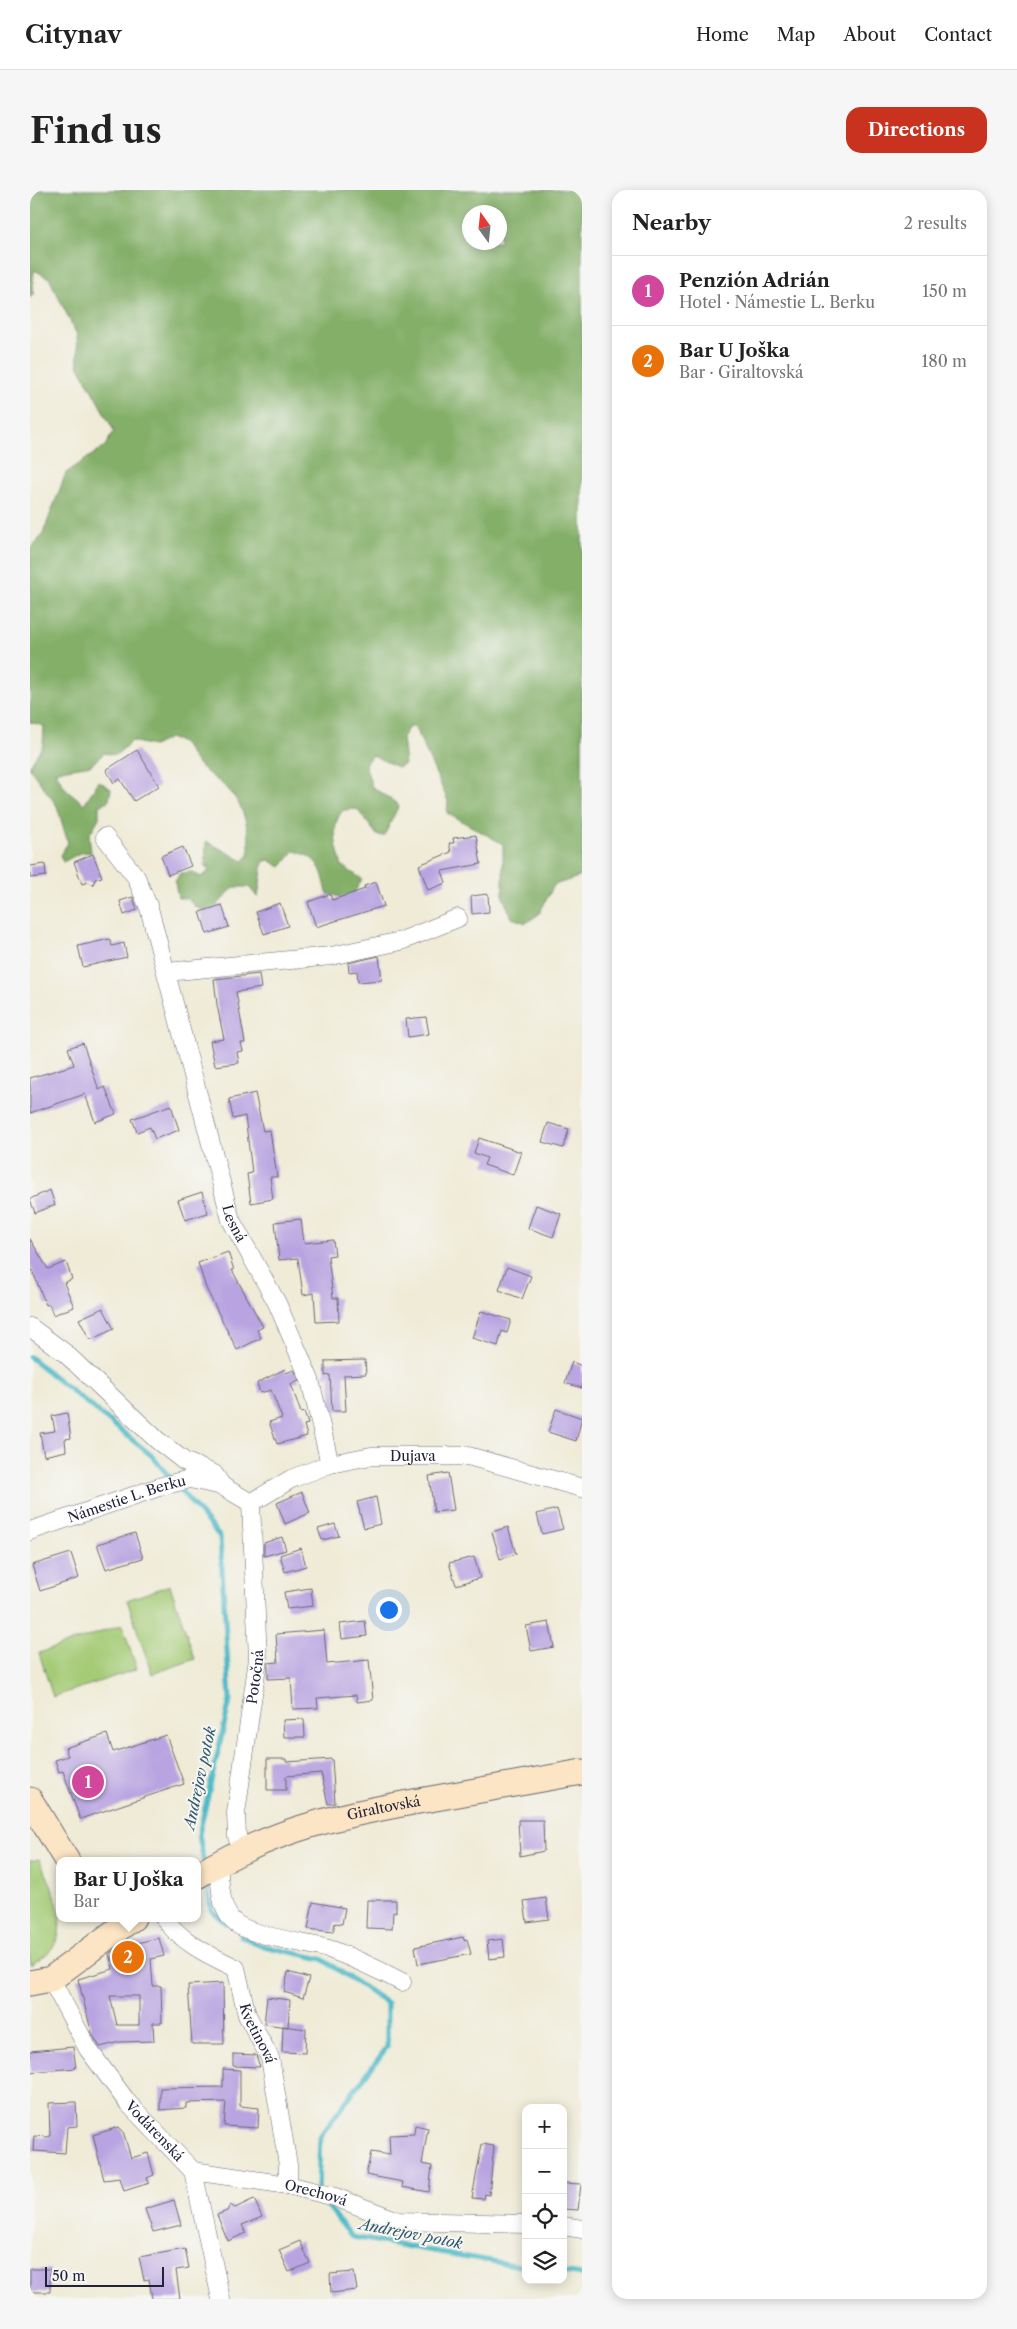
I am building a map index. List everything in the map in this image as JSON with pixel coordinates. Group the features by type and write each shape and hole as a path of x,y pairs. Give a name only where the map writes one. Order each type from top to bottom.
{"street":[{"name":"Lesná","path":"105,837 136,877 149,908 231,1220 277,1303 310,1380 330,1464"},
{"path":"167,972 332,956 401,941 458,918"},
{"path":"30,1327 65,1353 157,1440 184,1461 214,1474 222,1486"},
{"name":"Dujava","path":"251,1503 291,1478 330,1464 371,1456 468,1456 582,1488"},
{"name":"Námestie L. Berku","path":"30,1531 162,1486 190,1479 222,1486 251,1503"},
{"name":"Potočná","path":"241,1850 237,1836 236,1813 258,1659 251,1503"},
{"name":"Giraltovská","path":"201,1873 241,1850 274,1836 346,1815 582,1772"},
{"path":"30,1800 65,1857"},
{"path":"217,1863 225,1907 229,1917 236,1924 263,1934 329,1949 366,1964 402,1982"},
{"path":"41,1981 105,1926 119,1922"},
{"name":"Kvetinová","path":"167,1922 175,1933 205,1953 236,1968 247,2015 270,2058 288,2165 295,2187"},
{"name":"Vodárenská","path":"41,1981 88,2050 128,2103 193,2171 221,2299"},
{"name":"Orechová","path":"193,2171 295,2187 335,2197 398,2220 522,2224"},
{"path":"567,2227 582,2229"}],"green space":[{"path":"30,190 582,190 582,876 554,885 539,914 526,923 512,918 503,897 503,844 447,813 448,801 415,727 409,727 402,738 405,764 397,767 372,755 365,764 372,787 399,805 384,836 377,835 357,809 343,810 336,823 335,837 342,866 362,879 350,900 327,893 321,871 315,861 294,851 281,867 269,860 263,862 258,898 249,887 234,887 211,912 196,908 188,898 178,898 175,882 180,873 192,872 201,877 209,871 205,865 206,841 243,861 249,855 249,846 243,812 229,790 199,765 184,745 169,738 153,746 132,741 116,755 104,753 91,765 55,771 65,788 84,804 99,781 111,789 109,800 99,807 99,818 89,835 91,853 82,852 63,862 60,855 68,843 57,806 30,769 30,765 43,745 44,726 30,722 30,548 42,536 66,473 105,446 114,431 78,365 77,335 49,278 34,270 33,295 30,298"},
{"path":"170,1585 195,1659 152,1674 127,1600"},
{"path":"122,1625 137,1669 53,1697 39,1653"},
{"path":"39,1859 49,1879 56,1900 56,1922 60,1922 60,1927 52,1948 45,1956 30,1965 30,1861"}],"building":[{"path":"137,750 159,786 134,801 120,779 114,783 106,770"},
{"path":"476,835 481,864 442,871 446,883 428,890 419,865 451,852 449,843 454,843 453,838"},
{"path":"183,847 191,866 168,875 161,856"},
{"path":"93,854 102,877 95,879 93,885 88,882 82,884 74,862"},
{"path":"45,864 46,876 30,878 30,866"},
{"path":"376,882 384,906 316,927 308,902 330,894 332,900 365,889 364,886"},
{"path":"488,894 489,912 472,914 471,896"},
{"path":"133,897 137,910 124,915 120,901"},
{"path":"280,903 288,926 264,934 256,912"},
{"path":"222,905 229,927 207,934 200,912"},
{"path":"110,939 112,946 124,943 127,957 83,967 78,946"},
{"path":"379,956 382,980 358,982 357,971 349,972 348,963"},
{"path":"259,974 261,988 236,992 245,1043 241,1043 243,1051 237,1052 239,1063 215,1066 210,1041 224,1039 214,979"},
{"path":"426,1017 429,1034 408,1037 406,1019"},
{"path":"83,1043 99,1090 105,1087 116,1114 95,1122 85,1094 30,1113 30,1078 74,1065 68,1048"},
{"path":"255,1093 263,1131 270,1130 277,1177 270,1177 273,1199 251,1203 247,1174 252,1173 245,1116 233,1119 229,1099"},
{"path":"171,1105 179,1130 155,1139 150,1127 137,1132 132,1119"},
{"path":"548,1123 569,1129 563,1148 542,1142"},
{"path":"479,1138 521,1152 513,1175 484,1165 487,1158 474,1153"},
{"path":"50,1190 55,1205 35,1213 30,1199"},
{"path":"202,1192 208,1213 185,1220 178,1200"},
{"path":"536,1205 561,1214 553,1237 528,1228"},
{"path":"301,1219 304,1243 333,1240 335,1255 328,1256 333,1298 338,1298 339,1321 316,1322 314,1293 303,1295 298,1258 279,1260 275,1222"},
{"path":"30,1239 48,1269 66,1262 72,1279 64,1283 74,1307 53,1315 49,1304 46,1305 30,1265"},
{"path":"228,1252 234,1270 232,1270 263,1327 257,1330 261,1338 237,1350 206,1288 198,1263"},
{"path":"507,1267 531,1276 522,1299 499,1290"},
{"path":"103,1308 114,1329 90,1340 79,1319"},
{"path":"481,1311 511,1320 507,1333 502,1331 498,1346 472,1338"},
{"path":"365,1360 366,1374 344,1375 346,1411 332,1411 330,1375 325,1376 325,1361"},
{"path":"572,1362 582,1366 582,1388 565,1383"},
{"path":"285,1369 286,1373 294,1370 299,1381 291,1384 301,1413 304,1412 308,1424 304,1425 307,1436 277,1444 269,1422 282,1418 271,1390 260,1393 257,1383"},
{"path":"556,1409 582,1418 576,1441 548,1432"},
{"path":"67,1413 71,1438 65,1439 66,1451 44,1456 40,1433 55,1431 52,1416"},
{"path":"448,1473 454,1510 434,1512 429,1476"},
{"path":"302,1492 310,1513 285,1524 277,1503"},
{"path":"376,1497 381,1524 364,1528 357,1502"},
{"path":"557,1509 563,1529 542,1534 537,1514"},
{"path":"335,1524 339,1536 322,1540 318,1529"},
{"path":"508,1527 516,1554 500,1559 492,1532"},
{"path":"135,1533 143,1558 106,1569 97,1544"},
{"path":"282,1537 286,1550 264,1556 264,1543"},
{"path":"301,1548 306,1566 285,1572 280,1555"},
{"path":"71,1553 79,1578 40,1591 32,1565"},
{"path":"474,1557 480,1578 456,1585 449,1563"},
{"path":"311,1588 313,1606 287,1609 284,1592"},
{"path":"365,1621 367,1636 342,1639 340,1624"},
{"path":"549,1622 554,1647 531,1651 526,1626"},
{"path":"324,1630 327,1664 369,1660 373,1700 357,1702 356,1695 317,1698 318,1708 293,1709 291,1678 268,1679 268,1663 278,1662 276,1634"},
{"path":"304,1719 305,1737 284,1737 283,1720"},
{"path":"107,1734 113,1752 166,1735 184,1784 80,1819 63,1771 59,1772 55,1760 68,1756 65,1748"},
{"path":"267,1759 286,1759 286,1762 332,1759 335,1803 328,1804 321,1773 286,1776 286,1790 267,1790"},
{"path":"518,1820 543,1820 544,1851 520,1856"},
{"path":"546,1898 549,1919 527,1922 524,1901"},
{"path":"367,1900 396,1900 396,1912 393,1912 392,1929 366,1928"},
{"path":"313,1902 345,1908 342,1924 335,1923 333,1932 308,1929"},
{"path":"463,1937 464,1940 467,1939 471,1954 418,1964 415,1947"},
{"path":"159,1938 164,1956 151,1959 153,1986 161,1986 162,2023 153,2023 154,2041 120,2042 100,2047 92,2034 78,1979 113,1969 109,1954 118,1947","holes":["110,1996 139,1996 139,2025 117,2025"]},
{"path":"503,1939 505,1957 489,1959 487,1941"},
{"path":"288,1972 309,1978 303,1998 284,1992"},
{"path":"223,1983 224,2044 192,2044 188,1985"},
{"path":"267,1997 290,2000 288,2027 264,2024"},
{"path":"283,2026 306,2029 305,2053 282,2052"},
{"path":"73,2047 76,2068 30,2072 30,2051"},
{"path":"233,2054 256,2055 260,2067 233,2066"},
{"path":"223,2069 240,2070 240,2106 259,2108 258,2128 224,2126 226,2102 186,2103 186,2108 160,2110 160,2088 223,2087"},
{"path":"76,2102 77,2126 67,2127 65,2153 33,2151 34,2136 50,2137 49,2103"},
{"path":"415,2125 428,2128 422,2164 432,2166 429,2192 402,2187 403,2182 366,2175 371,2152 390,2155 389,2135 414,2134"},
{"path":"119,2127 123,2131 131,2158 148,2153 154,2175 147,2178 149,2183 124,2191 120,2178 104,2180 93,2135"},
{"path":"482,2144 494,2146 489,2195 485,2194 484,2199 472,2198"},
{"path":"567,2183 581,2184 578,2210 567,2209"},
{"path":"254,2199 262,2217 242,2225 246,2233 228,2241 217,2215 227,2211 230,2205 235,2208"},
{"path":"174,2200 181,2225 153,2232 145,2209"},
{"path":"300,2241 310,2263 289,2272 279,2250"},
{"path":"185,2249 189,2268 176,2270 180,2299 152,2299 149,2279 144,2280 139,2257"},
{"path":"30,2269 50,2269 50,2292 30,2292"},
{"path":"354,2272 357,2290 331,2293 330,2274"}],"waterway":[{"name":"Andrejov potok","path":"30,1357 151,1455 220,1537 230,1700 199,1834 204,1864"},
{"name":"Andrejov potok","path":"206,1878 211,1910 225,1923"},
{"name":"Andrejov potok","path":"241,1936 259,1945 322,1959 387,2003 387,2047 320,2136 318,2190"},
{"name":"Andrejov potok","path":"323,2200 352,2237 522,2266"},
{"name":"Andrejov potok","path":"567,2273 582,2275"}],"place":[{"name":"Penzión Adrián","path":"88,1782"},
{"name":"Bar U Joška","path":"128,1957"}]}
